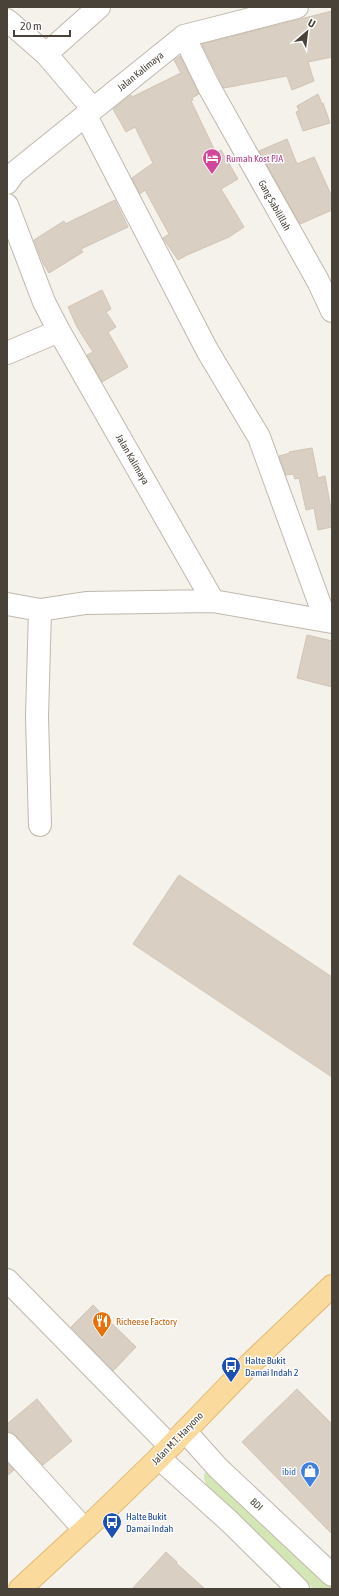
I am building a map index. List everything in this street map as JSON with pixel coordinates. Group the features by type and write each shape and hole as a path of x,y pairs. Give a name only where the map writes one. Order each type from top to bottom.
{"main road":[{"name":"Jalan M.T. Haryono","path":"20,1589 171,1445 249,1365 332,1286"}],"street":[{"path":"46,54 99,7"},
{"name":"Jalan Kalimaya","path":"7,183 14,173 184,36 297,7"},
{"path":"7,20 46,54 89,113 207,350 260,437 329,622"},
{"name":"Gang Sabilillah","path":"184,36 209,87 325,276 332,311"},
{"name":"Jalan Kalimaya","path":"7,205 44,302 59,331 213,601"},
{"path":"7,353 59,331"},
{"path":"7,604 40,610 86,603 213,601 329,622"},
{"path":"40,610 37,717 40,825"},
{"path":"7,1280 171,1445 230,1522 298,1589"},
{"path":"7,1444 84,1529"},
{"name":"BDI","path":"171,1445 218,1468 332,1575"}],"green space":[{"path":"207,1471 332,1583 332,1589 313,1589 207,1486 204,1475"}],"building":[{"path":"332,11 332,57 308,62 314,81 292,90 287,76 224,88 202,44"},
{"path":"180,56 199,94 192,98 193,100 191,101 216,153 221,150 238,179 221,189 244,227 229,237 178,260 163,238 169,234 145,190 140,194 132,178 153,163 135,127 126,132 113,109 131,95 132,97 181,73 174,60"},
{"path":"318,94 330,123 303,131 296,112 299,111 297,106"},
{"path":"287,139 297,164 314,157 332,197 332,210 300,224 259,151"},
{"path":"115,200 128,227 81,249 83,252 49,273 43,263 34,240 64,221 65,224"},
{"path":"102,290 111,309 106,312 116,327 108,332 128,367 102,382 87,355 93,352 77,327 68,307"},
{"path":"312,448 318,478 325,476 332,515 332,527 318,530 314,508 306,510 299,478 295,479 293,474 286,475 279,456 290,453 289,452"},
{"path":"307,635 332,641 332,687 297,678"},
{"path":"179,875 332,977 332,1077 133,944"},
{"name":"Richeese Factory","path":"93,1305 136,1347 113,1371 71,1327"},
{"name":"ibid","path":"297,1389 332,1424 332,1534 242,1442"},
{"path":"37,1399 72,1441 43,1465 16,1436 11,1432 7,1432 7,1424"},
{"path":"7,1463 14,1470 7,1476"},
{"path":"166,1552 177,1562 176,1563 205,1589 132,1589"}],"place":[{"name":"Rumah Kost PJA","path":"212,175"},
{"name":"Richeese Factory","path":"102,1338"},
{"name":"Halte Bukit Damai Indah 2","path":"231,1383"},
{"name":"ibid","path":"310,1488"},
{"name":"Halte Bukit Damai Indah","path":"112,1539"}]}
